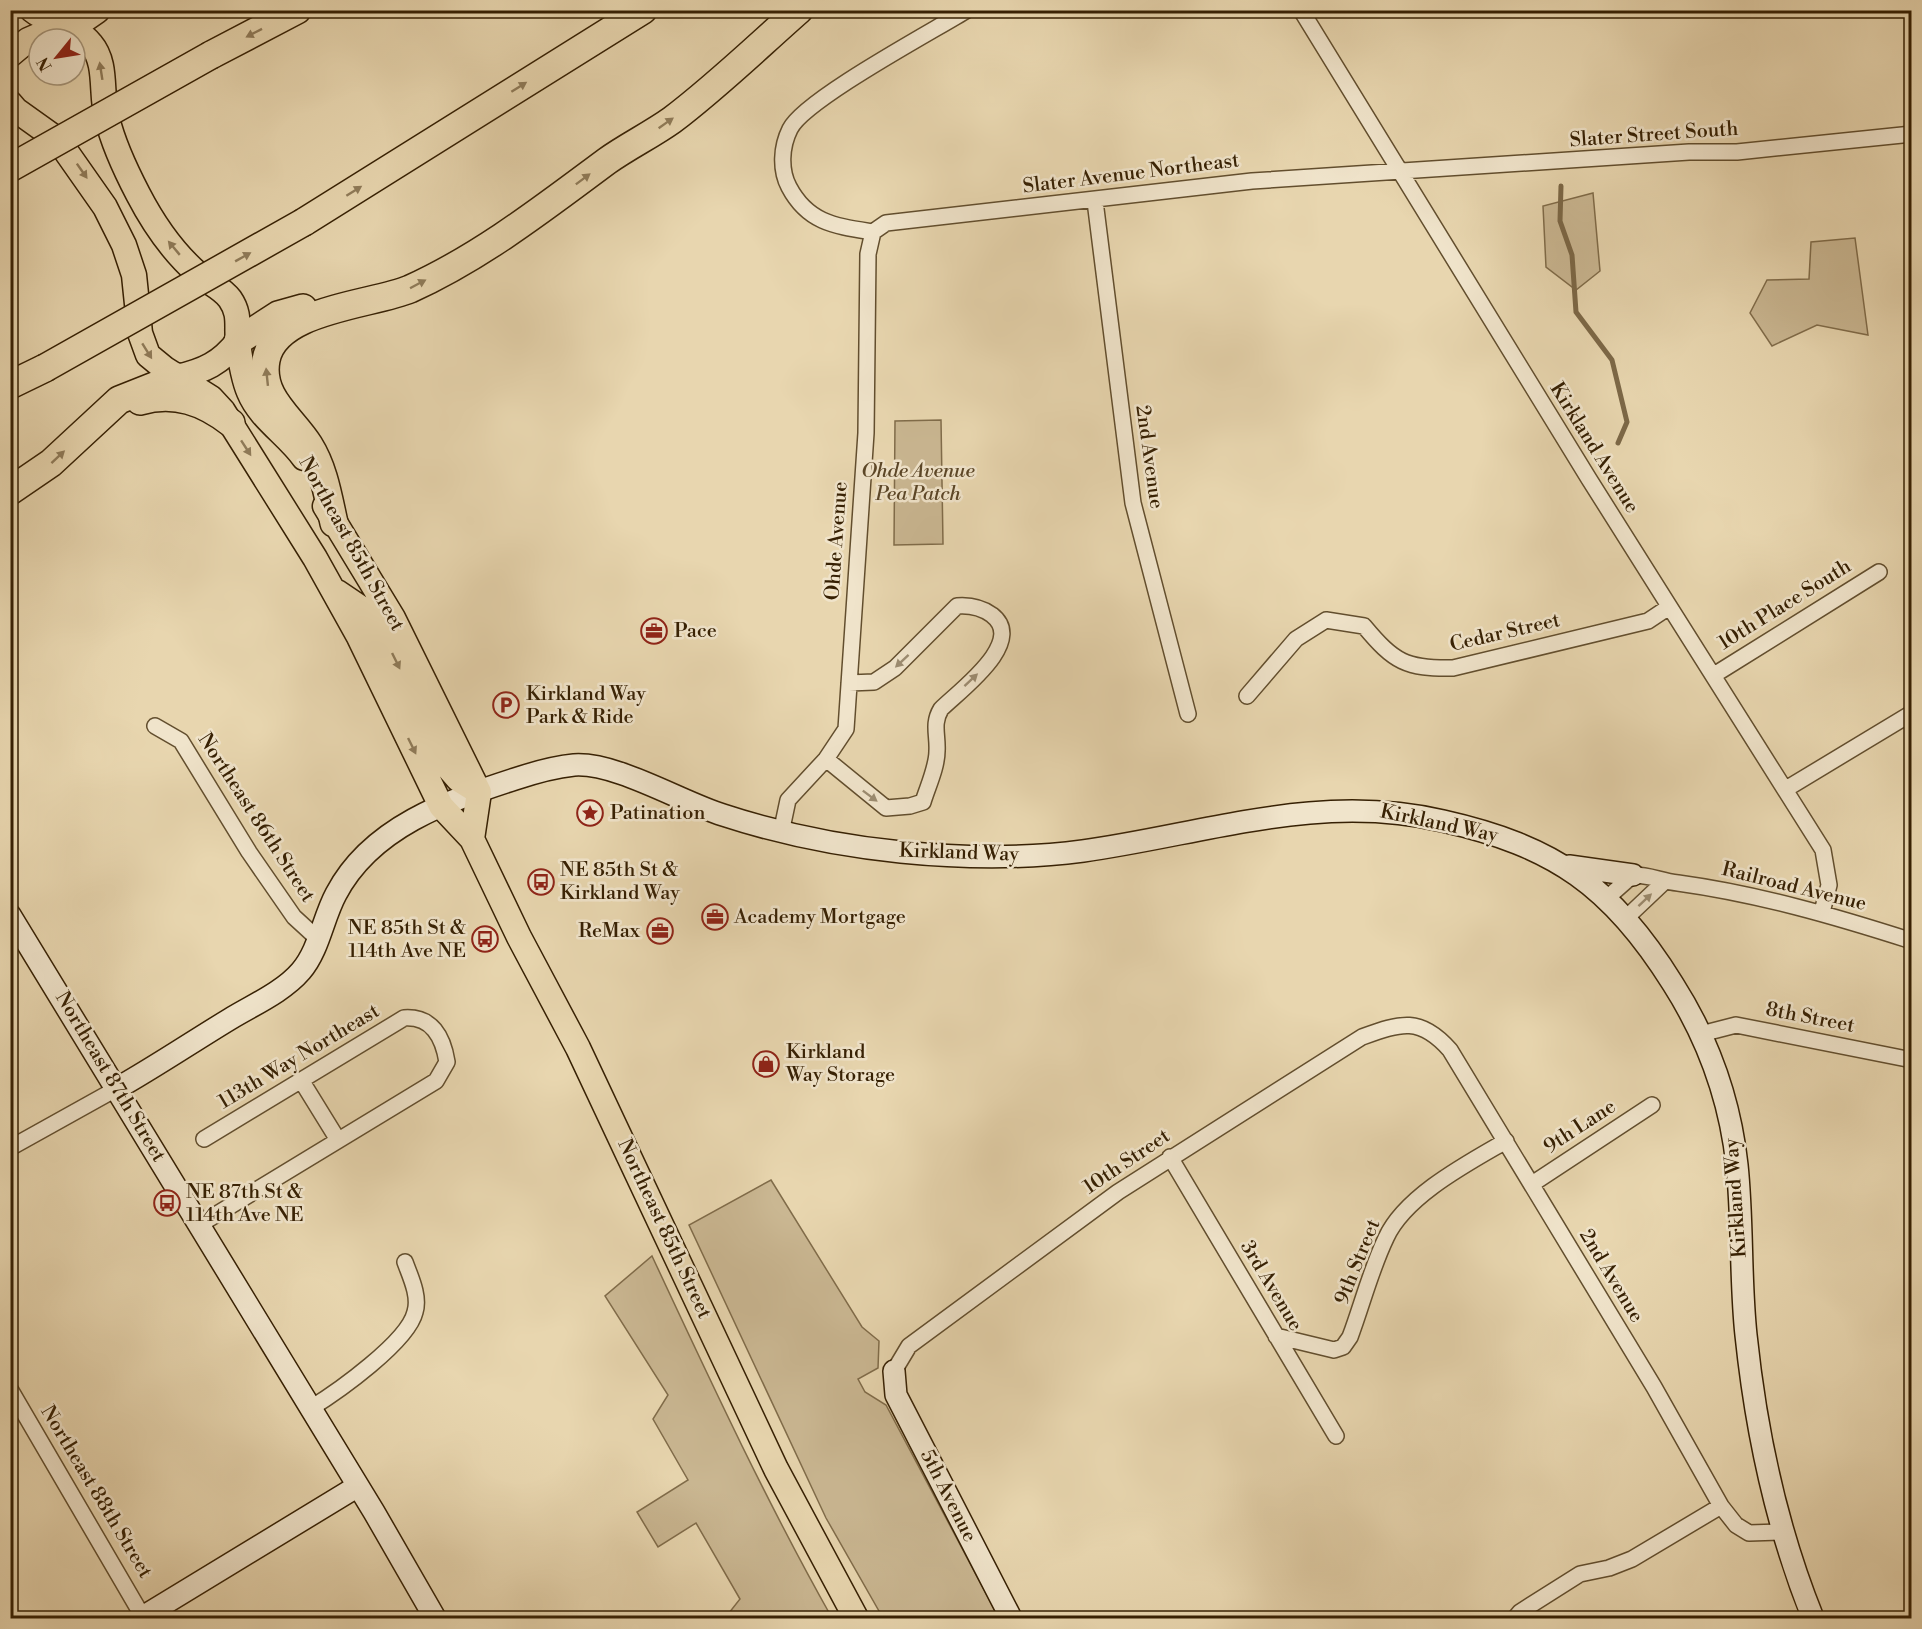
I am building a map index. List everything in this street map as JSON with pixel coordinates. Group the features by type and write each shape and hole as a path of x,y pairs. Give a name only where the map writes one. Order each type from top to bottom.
{"highway":[{"path":"60,26 83,19 96,10"},
{"path":"10,168 211,55 297,10"},
{"path":"10,385 45,368 304,222 643,10"},
{"path":"334,523 325,480 309,445 279,409 267,385 266,360 275,340 294,324 409,289 477,252 551,203 617,154 673,119 756,51 799,10"},
{"path":"238,342 278,315 314,305 348,306"},
{"path":"10,491 51,463 120,400 177,377"},
{"path":"84,432 124,408 143,400 160,397 195,401 211,408 231,423"}],"main road":[{"name":"Northeast 85th Street","path":"32,10 84,36 93,45 103,71 107,122 138,194 156,226 176,251 199,275 225,292 232,302 238,313 238,342 248,390 255,405 304,458 334,523 399,629 479,792"},
{"path":"10,55 28,40 60,26"},
{"name":"Northeast 85th Street","path":"10,103 16,110 58,140 100,198 124,245 134,275 142,343 156,363 210,398 231,423 332,588 359,637 441,806 472,839 519,937 578,1048 776,1469 856,1618"},
{"path":"177,377 211,367 227,356 238,342"},
{"path":"332,588 374,617 445,764 458,779 479,792 472,839"},
{"name":"Kirkland Way","path":"116,1089 275,992 302,971 345,876 367,850 405,824 441,806 544,771 580,764 613,772 717,814 781,833 843,846 901,852 952,856 1036,856 1083,851 1314,810 1353,809 1399,812 1482,831 1518,842 1565,866 1607,898 1674,985 1701,1034 1724,1096 1737,1165 1747,1341 1760,1428 1784,1532 1813,1618"},
{"path":"1565,866 1633,875"},
{"name":"Northeast 87th Street","path":"10,915 311,1408 435,1618"},
{"name":"5th Avenue","path":"894,1371 896,1395 1011,1618"},
{"path":"142,1618 358,1486"}],"street":[{"path":"873,232 835,226 812,215 796,200 785,179 783,153 790,128 812,105 967,10"},
{"name":"Kirkland Avenue","path":"1301,10 1398,171 1823,850 1829,885 1822,912"},
{"name":"Slater Street South","path":"1398,171 1689,152 1737,152 1911,134"},
{"name":"Slater Avenue Northeast","path":"873,232 886,223 1095,201 1252,181 1398,171"},
{"name":"2nd Avenue","path":"1095,201 1133,503 1188,714"},
{"name":"Ohde Avenue","path":"781,833 788,800 826,759 846,729 866,433 868,254 873,232"},
{"name":"10th Place South","path":"1714,675 1879,572"},
{"path":"826,759 886,807 910,806 923,802 937,751 934,736 936,718 953,697 995,656 1001,636 1001,627 996,619 986,611 970,605 957,606 895,668 874,682 849,683"},
{"name":"Cedar Street","path":"1248,696 1296,639 1326,620 1364,626 1386,652 1407,663 1423,668 1453,668 1648,621 1669,607"},
{"path":"1786,789 1911,713"},
{"name":"Northeast 86th Street","path":"155,726 181,741 249,852 294,917 318,939"},
{"path":"1607,898 1633,875"},
{"name":"Railroad Avenue","path":"1633,875 1652,875 1664,882 1720,889 1822,912 1911,940"},
{"path":"1625,919 1664,882"},
{"name":"113th Way Northeast","path":"204,1138 404,1018 416,1017 429,1023 443,1041 447,1062 436,1081 338,1140"},
{"name":"2nd Avenue","path":"1407,1024 1423,1026 1450,1050 1654,1387 1721,1506 1736,1525 1749,1533 1784,1532"},
{"name":"10th Street","path":"894,1371 909,1346 1118,1192 1362,1037 1407,1024"},
{"name":"8th Street","path":"1701,1034 1736,1025 1911,1060"},
{"path":"199,1225 338,1140 301,1080"},
{"path":"10,1148 116,1089"},
{"name":"9th Lane","path":"1532,1184 1652,1105"},
{"name":"9th Street","path":"1276,1336 1334,1350 1343,1347 1350,1337 1386,1237 1396,1221 1432,1186 1506,1141"},
{"name":"3rd Avenue","path":"1170,1157 1336,1436"},
{"path":"311,1408 332,1396 374,1363 407,1325 416,1311 415,1291 405,1262"},
{"name":"Northeast 88th Street","path":"10,1389 142,1618"},
{"path":"1515,1618 1520,1612 1580,1574 1609,1568 1632,1559 1721,1506"}],"green space":[{"path":"1593,193 1600,271 1576,290 1546,267 1543,206"},
{"path":"1855,238 1868,335 1817,325 1772,346 1750,313 1767,280 1809,279 1811,242"},
{"name":"Ohde Avenue Pea Patch","path":"941,420 943,544 894,545 895,421"},
{"path":"771,1180 862,1327 879,1341 878,1368 858,1379 865,1392 886,1405 999,1618 883,1618 826,1518 689,1225"},
{"path":"652,1256 761,1484 832,1618 725,1618 740,1599 696,1523 658,1547 637,1512 688,1480 653,1419 668,1395 605,1296"}],"waterway":[{"path":"1561,186 1560,221 1572,255 1576,312 1612,360 1627,422 1618,443"}],"place":[{"name":"Pace","path":"654,631"},
{"name":"Kirkland Way Park & Ride","path":"506,705"},
{"name":"Patination","path":"590,813"},
{"name":"NE 85th St & Kirkland Way","path":"541,882"},
{"name":"Academy Mortgage","path":"715,917"},
{"name":"ReMax","path":"660,931"},
{"name":"NE 85th St & 114th Ave NE","path":"485,939"},
{"name":"Kirkland Way Storage","path":"766,1064"},
{"name":"NE 87th St & 114th Ave NE","path":"167,1203"}]}
